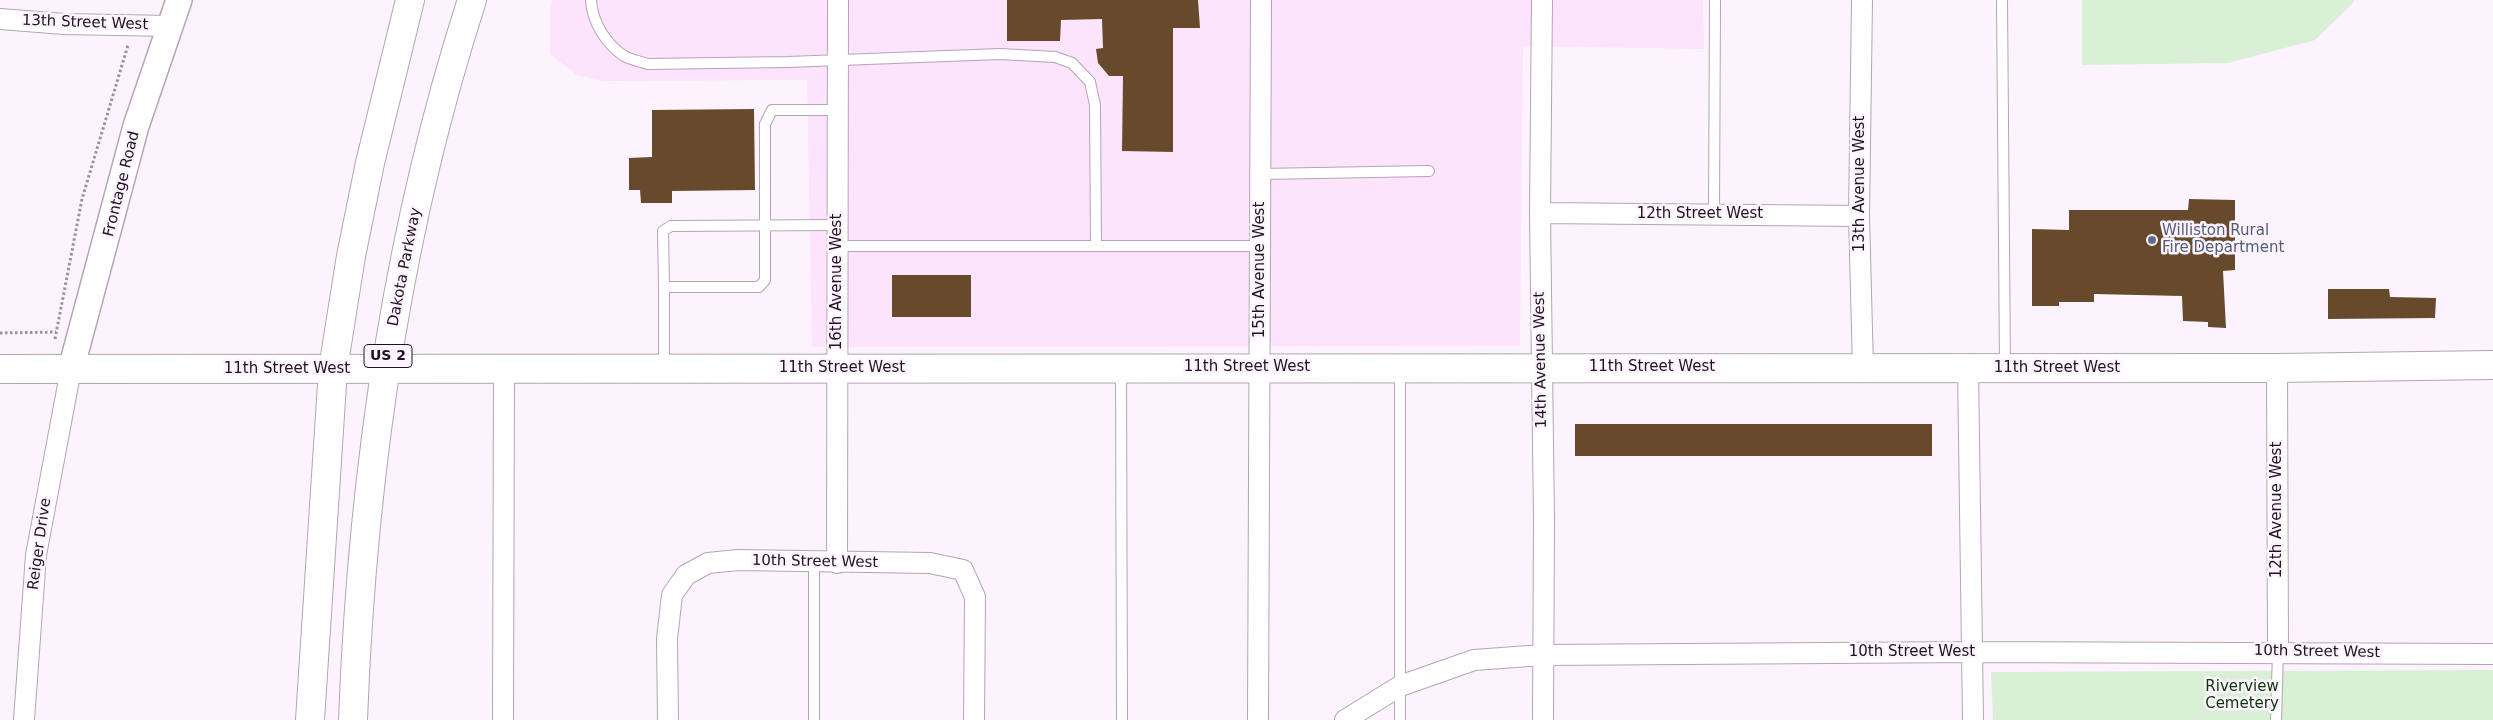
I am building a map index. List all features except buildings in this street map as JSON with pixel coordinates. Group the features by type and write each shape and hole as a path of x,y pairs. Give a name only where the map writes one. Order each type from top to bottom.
{"main road":[{"path":"310,720 333,369 370,163 410,0"},
{"name":"Dakota Parkway","path":"353,720 371,480 386,369 404,259 451,66 472,0"},
{"name":"11th Street West","path":"0,369 1541,366 2276,368 2493,365"}],"street":[{"name":"Frontage Road","path":"61,369 136,126 179,0"},
{"name":"16th Avenue West","path":"837,563 838,0"},
{"name":"15th Avenue West","path":"1258,720 1261,0"},
{"name":"14th Avenue West","path":"1542,0 1540,213 1544,520 1543,720"},
{"name":"13th Avenue West","path":"1862,0 1859,216 1863,368"},
{"name":"13th Street West","path":"0,19 4,21 64,24 170,26"},
{"name":"12th Street West","path":"1540,213 1859,216"},
{"path":"1968,368 1974,720"},
{"name":"12th Avenue West","path":"2276,368 2278,652"},
{"name":"Reiger Drive","path":"24,720 36,555 61,369"},
{"path":"503,720 504,369"},
{"name":"10th Street West","path":"668,720 668,639 672,595 686,575 708,563 738,560 930,564 963,570 975,597 974,720"},
{"name":"10th Street West","path":"1345,720 1400,686 1474,660 1543,655 1972,652 2493,654"}],"lane":[{"path":"591,0 597,26 610,43 625,57 647,64 788,62 1000,54 1055,57 1072,63 1090,82 1095,105 1096,246"},
{"path":"1714,214 1715,0"},
{"path":"2002,0 2005,367"},
{"path":"664,287 759,287 765,280 765,124 772,110 838,110"},
{"path":"1261,174 1429,171"},
{"path":"664,368 663,231 671,226 838,225"},
{"path":"838,246 1260,246"},
{"path":"1121,367 1122,720"},
{"path":"1400,367 1400,720"},
{"path":"814,562 814,720"},
{"path":"2276,720 2278,652"}],"path":[{"path":"61,369 56,332 82,199 123,58 136,25"},
{"path":"0,333 56,332"}],"shaded area":[{"path":"552,0 1703,0 1704,49 1523,46 1520,346 812,347 807,80 603,81 577,75 550,54 550,7"}],"green space":[{"path":"2082,0 2354,0 2315,40 2228,63 2082,65"},
{"name":"Riverview Cemetery","path":"2493,670 2493,720 1993,720 1991,672"}],"place":[{"name":"Williston Rural Fire Department","path":"2152,240"}]}
